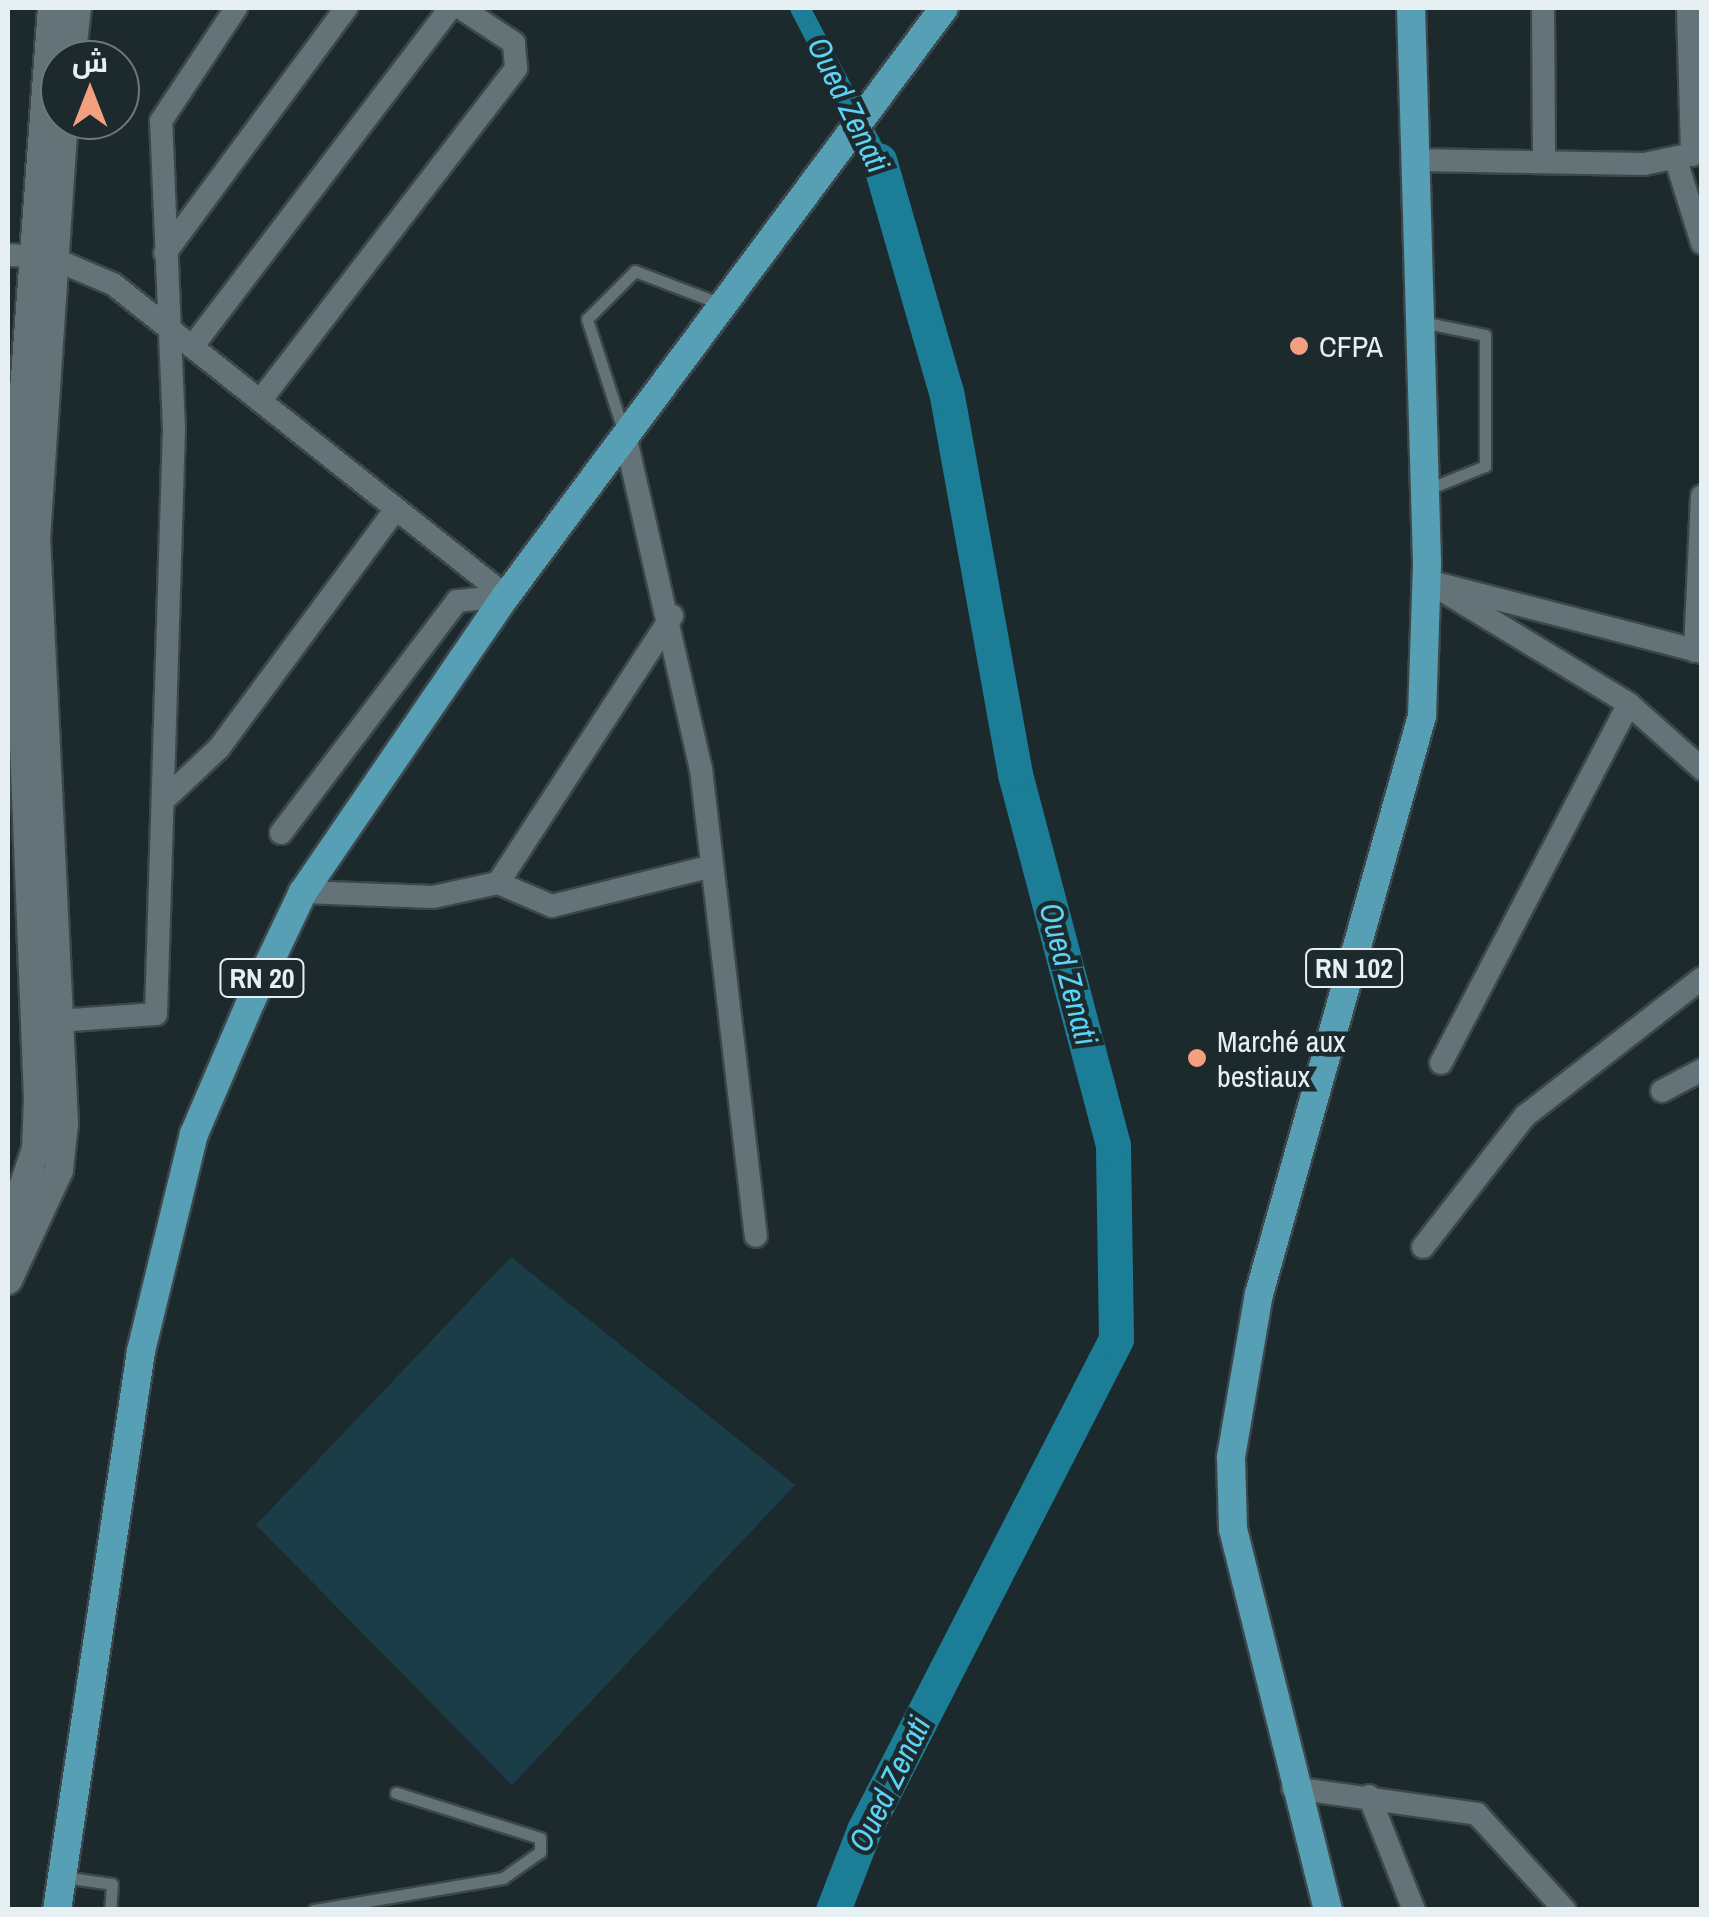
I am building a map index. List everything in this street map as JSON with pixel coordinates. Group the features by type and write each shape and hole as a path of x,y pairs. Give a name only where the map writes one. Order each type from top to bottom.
{"main road":[{"path":"8,1232 25,1191 38,1099 16,514 29,256 52,8"},
{"path":"73,40 77,8"},
{"name":"RN 20","path":"57,1910 140,1351 194,1134 303,892 506,596 722,304 801,188 890,70 944,8"},
{"name":"RN 102","path":"1328,1910 1293,1788 1233,1529 1232,1457 1259,1294 1410,774 1427,581 1412,8"},
{"path":"8,1280 59,1170 58,1020 36,539 29,256 59,140"}],"street":[{"path":"58,1020 156,1014 154,862 168,796 161,121 236,8"},
{"path":"165,253 346,8"},
{"path":"192,346 450,8"},
{"path":"260,400 516,68 514,43 461,8"},
{"path":"1543,8 1544,162"},
{"path":"1688,8 1690,155 1702,243"},
{"path":"1414,160 1544,162 1690,155"},
{"path":"29,256 113,284 506,596"},
{"path":"625,435 672,616 712,866 756,1236"},
{"path":"1427,581 1698,652 1702,496"},
{"path":"168,796 220,748 396,509"},
{"path":"1427,581 1629,704 1702,769"},
{"path":"280,833 457,601 506,596"},
{"path":"498,883 672,616"},
{"path":"1441,1062 1629,704"},
{"path":"303,892 432,897 498,883 552,906 712,866"},
{"path":"1423,1248 1525,1116 1702,978"},
{"path":"1662,1091 1702,1070"},
{"path":"1293,1788 1478,1814 1565,1910"},
{"path":"1368,1796 1414,1910"}],"lane":[{"path":"625,435 587,320 635,271 722,304"},
{"path":"1419,321 1485,335 1485,466 1424,491"},
{"path":"8,1167 25,1191"},
{"path":"314,1910 503,1878 540,1852 540,1838 396,1793"},
{"path":"62,1877 112,1884 110,1910"}],"shaded area":[{"path":"511,1257 795,1485 512,1785 256,1525"}],"waterway":[{"name":"Oued Zenati","path":"800,8 879,160"},
{"name":"Oued Zenati","path":"833,1910 864,1830 1116,1339 1113,1145 1015,774 946,392 879,160"}],"place":[{"name":"CFPA","path":"1299,346"},
{"name":"Marché aux bestiaux","path":"1197,1058"}]}
